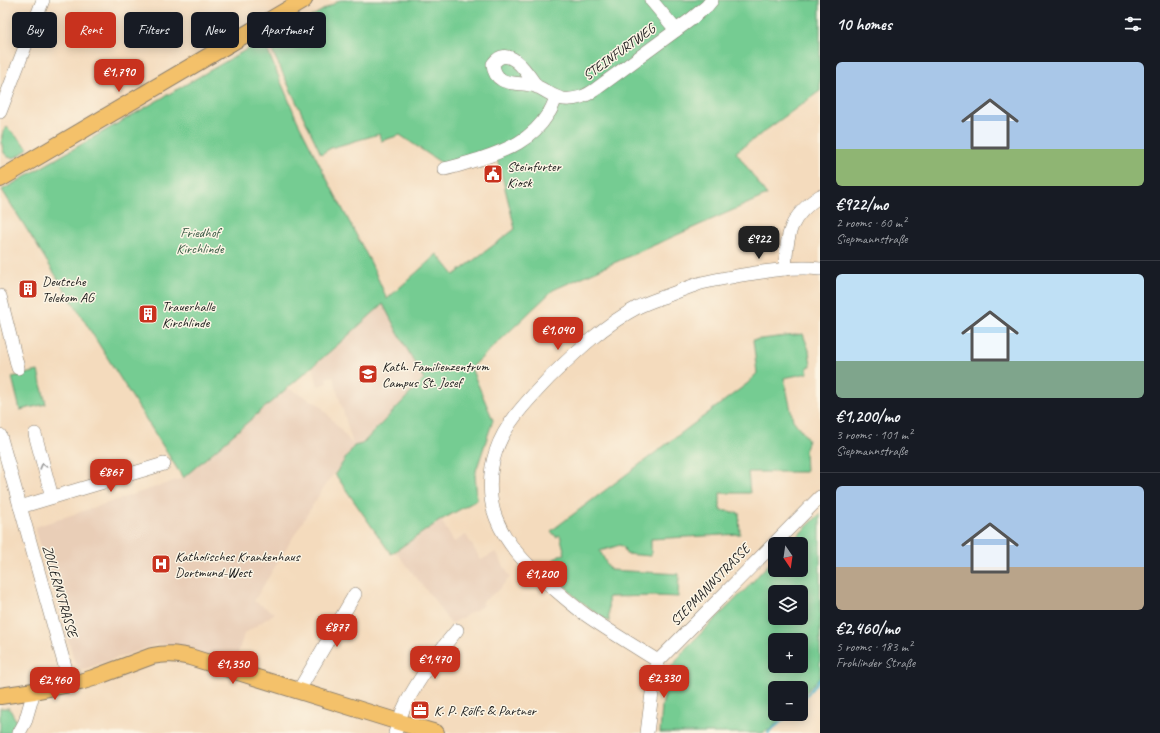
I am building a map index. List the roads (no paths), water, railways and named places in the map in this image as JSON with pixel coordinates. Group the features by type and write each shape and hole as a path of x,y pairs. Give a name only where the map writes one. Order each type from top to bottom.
{"main road":[{"path":"0,179 304,0"},
{"path":"0,696 70,684 93,678 152,656 171,653 190,657 298,690 397,728 436,733"}],"street":[{"path":"0,112 43,0"},
{"name":"STEINFURTWEG","path":"651,0 676,30"},
{"name":"STEINFURTWEG","path":"537,87 563,99 583,97 676,30 707,6 712,0"},
{"path":"444,169 491,155 510,148 522,141 534,132 542,123 549,113 556,97"},
{"path":"785,269 787,241 793,222 802,210 820,196"},
{"path":"647,733 658,661 572,605 535,572 511,545 496,518 492,500 491,473 496,450 507,427 536,391 568,359 615,320 639,306 699,284 785,269 820,269"},
{"path":"0,296 18,368"},
{"path":"34,434 52,497"},
{"name":"ZOLLERNSTRASSE","path":"0,435 70,684"},
{"path":"20,507 164,464"},
{"name":"SIEPMANNSTRASSE","path":"658,661 820,498"},
{"path":"298,690 355,594"},
{"path":"397,728 404,709 420,680 436,655 456,630"},
{"path":"19,733 28,714 34,691"}],"waterway":[{"path":"808,694 820,679"},
{"path":"768,733 782,721"}],"place":[{"name":"Steinfurter Kiosk","path":"493,174"},
{"name":"Deutsche Telekom AG","path":"28,289"},
{"name":"Trauerhalle Kirchlinde","path":"148,314"},
{"name":"Kath. Familienzentrum Campus St. Josef","path":"368,374"},
{"name":"Katholisches Krankenhaus Dortmund-West","path":"161,564"},
{"name":"K. P. Rölfs & Partner","path":"420,710"}],"park label":[{"name":"Friedhof Kirchlinde","path":"200,240"}]}
